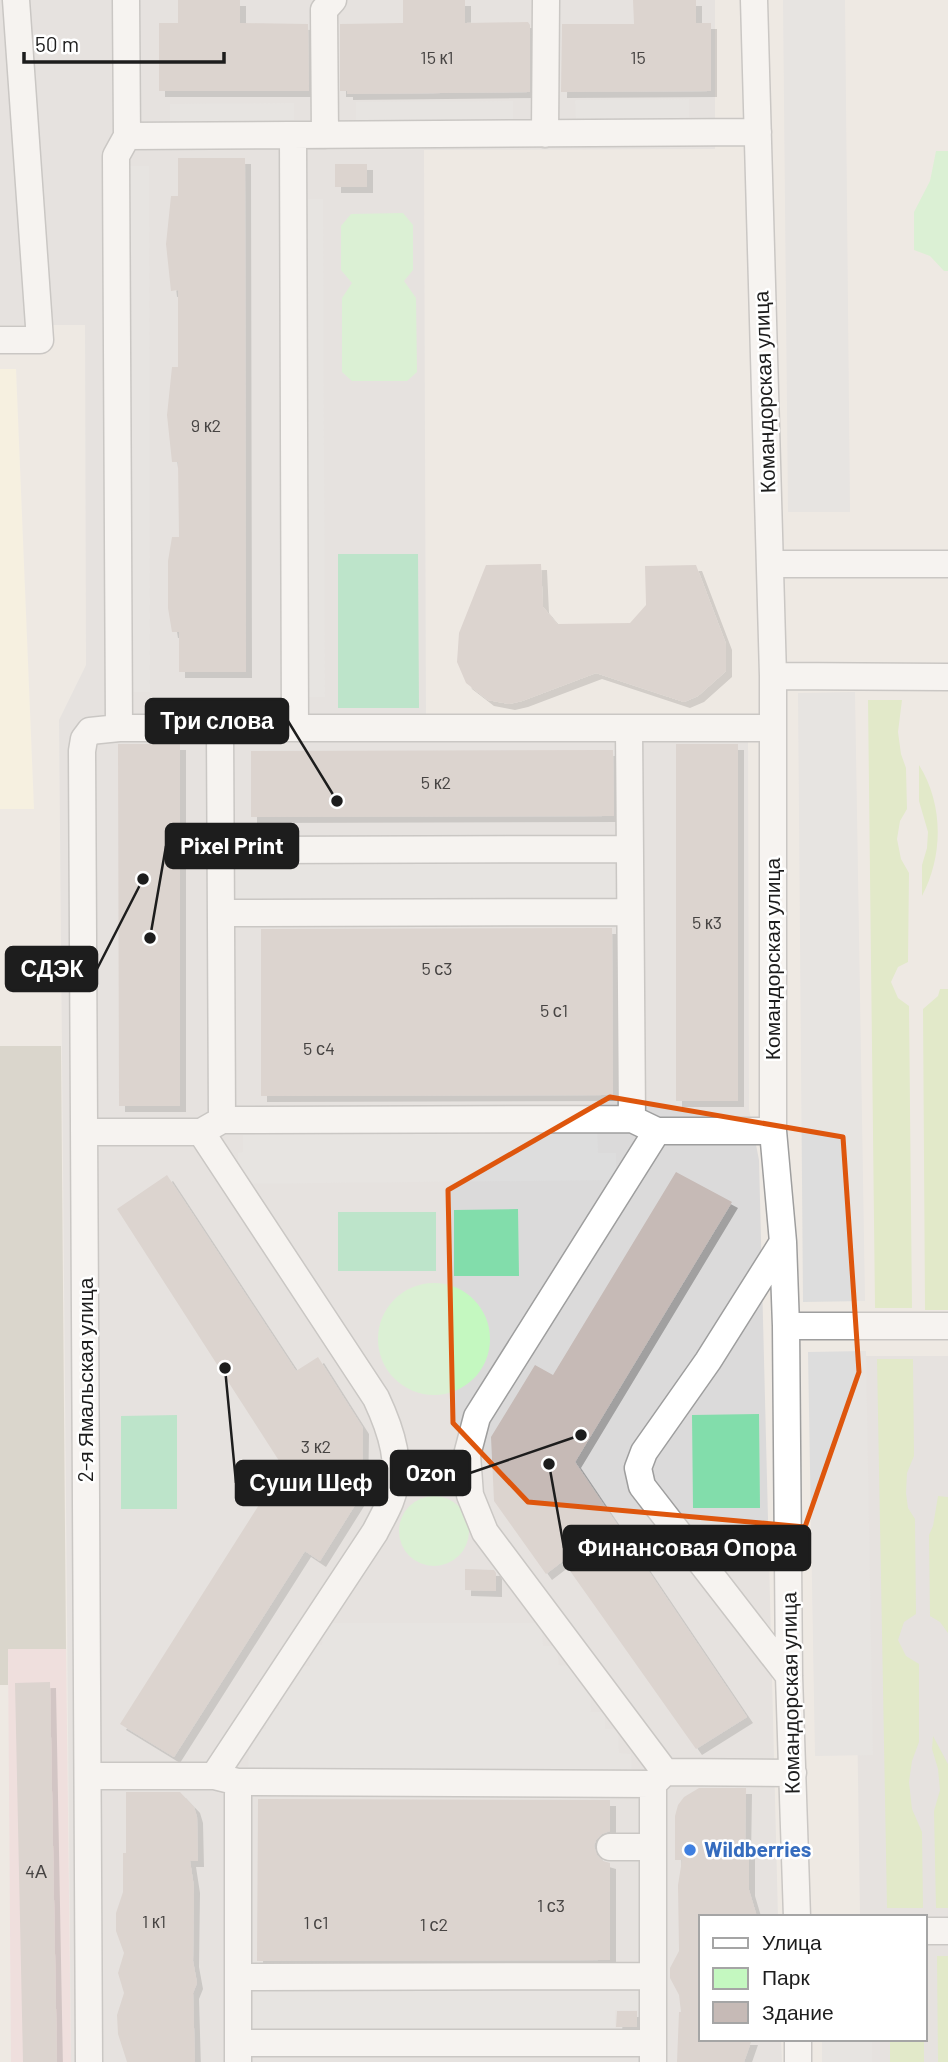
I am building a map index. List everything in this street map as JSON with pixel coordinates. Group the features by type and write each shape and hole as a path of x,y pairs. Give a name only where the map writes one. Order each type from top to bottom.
{"street":[{"path":"0,340 40,340 16,0"},
{"path":"126,0 127,136 116,156 120,728 773,727"},
{"name":"Командорская улица","path":"754,0 773,676 773,1131 783,1242 786,1326 789,1676 797,1915"},
{"path":"544,1 545,134"},
{"path":"324,3 325,135"},
{"path":"127,136 758,132"},
{"path":"293,135 295,728"},
{"path":"770,564 948,564"},
{"path":"773,676 948,677"},
{"name":"2-я Ямальская улица","path":"89,2062 82,751 84,739 90,731 120,728"},
{"path":"220,728 221,913 212,1126 376,1398 390,1427 397,1464 391,1500 375,1532 226,1779 248,1850 238,1977 238,2053 653,2053 653,1847 659,1778 485,1532 470,1495 467,1455 477,1417 657,1131"},
{"path":"629,728 632,1119"},
{"path":"220,850 630,849"},
{"path":"221,913 630,912"},
{"path":"85,1132 212,1126 632,1119 657,1131 773,1131"},
{"path":"783,1242 708,1361 644,1452 638,1468 642,1486 789,1676"},
{"path":"786,1326 948,1326"},
{"path":"88,1776 226,1779 659,1778 793,1773"},
{"path":"610,1847 653,1847"},
{"path":"927,1931 948,1931"},
{"path":"238,1977 653,1976"},
{"path":"797,2041 798,2062"}],"highlighted area":[{"path":"610,1097 843,1137 859,1372 805,1527 528,1502 453,1423 448,1190"}],"shaded area":[{"path":"0,0 715,0 715,149 424,150 426,718 748,717 749,1109 759,1160 778,1915 699,1915 699,2041 781,2041 782,2062 71,2062 59,720 86,665 85,325 0,325"},
{"path":"783,0 845,0 850,512 788,512"},
{"path":"689,99 689,119 576,120 575,100"},
{"path":"513,101 513,121 356,122 356,102"},
{"path":"294,103 294,123 170,123 170,104"},
{"path":"130,166 149,166 150,692 130,692"},
{"path":"303,199 323,199 325,697 305,697"},
{"path":"0,369 16,369 34,809 0,809"},
{"path":"855,692 865,1301 803,1302 798,693"},
{"path":"622,862 622,901 229,902 229,863"},
{"path":"0,1046 61,1046 66,1649 8,1649 8,1685 0,1685"},
{"path":"597,1124 598,1153 616,1153 616,1180 238,1184 238,1153 243,1152 243,1128"},
{"path":"866,1351 873,1755 815,1756 808,1352"},
{"path":"859,1356 948,1356 948,2062 862,2062 862,2041 927,2041 927,1915 860,1915 852,1366"},
{"path":"323,1623 542,1623 543,1646 557,1646 559,1665 572,1666 590,1692 591,1712 605,1712 605,1729 618,1729 619,1753 631,1754 632,1774 248,1773 249,1729 266,1729 266,1709 279,1709 279,1691 296,1666 310,1666 310,1645 322,1645"},
{"path":"8,1649 66,1649 71,2062 11,2062"},
{"path":"253,1990 638,1991 638,2010 615,2010 615,2033 253,2033"},
{"path":"822,2041 872,2041 872,2062 822,2062"}],"green space":[{"path":"936,151 948,151 948,271 944,271 930,256 914,250 914,212 930,181"},
{"path":"403,213 413,225 413,270 404,281 416,298 417,372 407,381 352,381 342,372 342,298 352,283 341,270 341,226 351,214"},
{"path":"338,554 418,554 419,708 338,708"},
{"path":"868,700 902,700 898,732 906,768 907,809 900,821 897,839 901,859 909,873 908,962 898,967 891,982 898,998 909,1006 912,1308 875,1308"},
{"path":"919,765 933,797 938,830 934,864 922,896 922,865 928,832 919,801"},
{"path":"940,989 948,989 948,1310 925,1310 923,1009 938,996"},
{"path":"518,1209 519,1276 454,1276 454,1210"},
{"path":"338,1212 436,1212 436,1271 338,1271"},
{"path":"434,1283 456,1287 474,1299 486,1317 490,1339 486,1361 474,1379 456,1391 434,1395 412,1391 394,1379 382,1361 378,1339 382,1317 394,1299 412,1287"},
{"path":"877,1359 913,1359 914,1456 907,1473 906,1493 908,1508 915,1519 916,1614 904,1622 898,1640 906,1656 919,1664 919,1742 912,1761 909,1782 912,1809 922,1832 923,1908 887,1908"},
{"path":"759,1414 760,1508 693,1508 692,1415"},
{"path":"177,1415 177,1509 121,1509 121,1416"},
{"path":"434,1496 459,1506 469,1531 459,1556 434,1566 409,1556 399,1531 409,1506"},
{"path":"938,1496 948,1497 948,1633 940,1622 930,1616 929,1535"},
{"path":"933,1736 948,1764 948,1908 936,1908 934,1811 940,1790 932,1749"},
{"path":"937,1956 948,1956 948,2062 938,2062"},
{"path":"890,2041 924,2041 924,2062 890,2062"}],"building":[{"path":"178,0 240,0 240,23 308,24 309,91 159,91 159,23 178,23"},
{"path":"403,0 465,0 465,23 528,22 530,92 347,94 347,91 340,91 340,24 403,23"},
{"path":"633,0 696,0 696,23 711,23 711,91 561,92 562,24 634,24"},
{"path":"178,158 245,158 246,672 179,672 179,632 172,632 168,608 168,561 172,537 179,537 178,462 172,462 167,415 172,367 178,367 178,290 171,291 166,244 171,196 178,196"},
{"path":"335,164 367,164 367,187 335,187"},
{"path":"541,564 543,607 557,624 630,623 646,605 645,566 696,565 726,644 726,671 698,696 684,702 596,673 522,701 509,704 488,700 466,683 457,662 459,633 486,565"},
{"path":"118,744 180,744 180,1106 119,1106"},
{"path":"676,744 738,744 738,1101 676,1101"},
{"path":"613,750 614,816 251,817 251,751"},
{"path":"612,928 613,1095 261,1096 261,929"},
{"path":"676,1172 732,1202 575,1462 747,1717 696,1749 563,1561 546,1574 494,1501 491,1437 535,1365 553,1375"},
{"path":"167,1175 296,1371 318,1357 363,1428 362,1494 320,1561 305,1551 174,1757 120,1724 283,1467 117,1209"},
{"path":"465,1569 494,1570 496,1591 465,1590"},
{"path":"50,1682 57,2062 23,2062 15,1683"},
{"path":"699,1788 746,1788 745,1852 749,1852 749,1890 756,1915 699,1915 699,2041 751,2041 744,2062 677,2062 681,2012 679,1995 670,1978 670,1968 679,1951 678,1885 682,1860 675,1860 675,1816 684,1797"},
{"path":"126,1792 180,1792 194,1807 197,1817 198,1861 190,1861 194,1887 193,1961 197,1983 193,1993 195,2062 127,2062 118,2034 117,2015 124,1993 118,1973 124,1953 116,1931 116,1913 123,1892"},
{"path":"258,1799 610,1800 610,1831 602,1834 594,1846 597,1855 610,1863 610,1960 257,1961"},
{"path":"617,2011 637,2011 637,2027 616,2027"}],"place":[{"name":"Три слова","path":"337,801"},
{"name":"СДЭК","path":"143,879"},
{"name":"Pixel Print","path":"150,938"},
{"name":"Суши Шеф","path":"225,1368"},
{"name":"Ozon","path":"581,1435"},
{"name":"Финансовая Опора","path":"549,1464"},
{"name":"Wildberries","path":"690,1850"}]}
